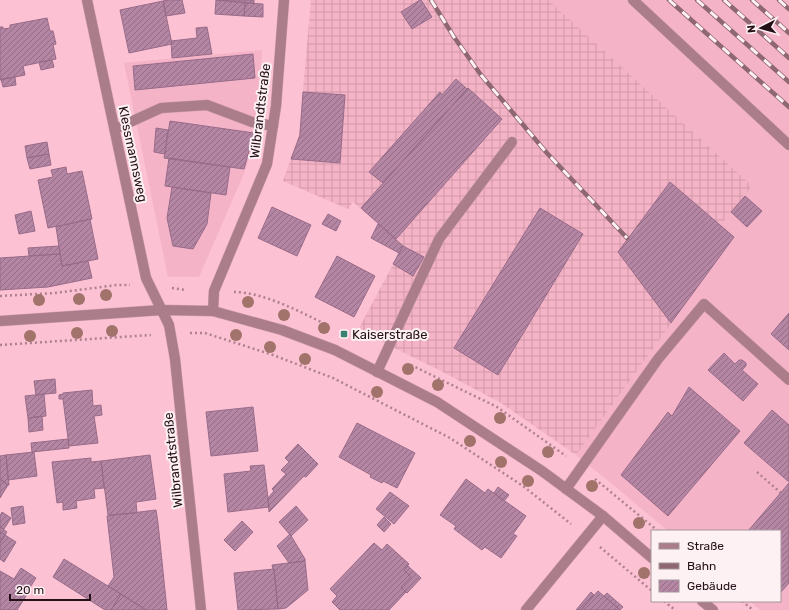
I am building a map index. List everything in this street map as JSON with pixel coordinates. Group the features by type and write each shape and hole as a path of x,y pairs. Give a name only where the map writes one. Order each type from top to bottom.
{"street":[{"name":"Klessmannsweg","path":"87,0 146,278 162,310"},
{"name":"Wilbrandtstraße","path":"213,311 214,291 267,164 276,106 284,0"},
{"path":"633,0 789,145"},
{"path":"115,129 161,108 207,105 252,122 273,126"},
{"path":"377,372 439,238 512,142"},
{"path":"566,489 658,359 704,304 789,380"},
{"path":"0,321 162,310 213,311 282,330 335,350 437,402 542,471 603,516 651,557"},
{"name":"Wilbrandtstraße","path":"162,310 169,325 175,359 201,610"},
{"path":"526,610 603,516"},
{"path":"703,602 712,610"}],"path":[{"path":"0,296 55,293 117,285 131,285"},
{"path":"166,287 186,290"},
{"path":"200,333 205,333 273,355 333,378 450,438 523,486 572,524"},
{"path":"0,346 151,335"},
{"path":"757,472 781,493"},
{"path":"596,543 651,590"},
{"path":"665,602 675,610"},
{"path":"743,602 753,610"}],"shaded area":[{"path":"311,0 548,0 752,186 720,225 734,237 576,455 501,403 441,371 358,330 403,246 353,202 348,209 283,181 299,135"},
{"path":"548,0 789,0 789,610 760,610 751,602 781,602 781,530 667,530 576,455 688,301 720,225"},
{"path":"262,50 256,132 246,169 199,277 168,277 124,63"}],"building":[{"path":"182,0 185,13 166,16 163,1"},
{"path":"216,0 254,0 254,3"},
{"path":"216,0 245,3 244,16 215,14"},
{"path":"420,0 432,17 412,29 401,12"},
{"path":"163,1 172,44 129,53 120,10"},
{"path":"245,3 263,4 263,17 244,16"},
{"path":"47,18 50,31 53,31 56,44 53,45 56,59 23,66 25,75 0,80 0,27 3,27 3,29 10,28 10,25"},
{"path":"207,27 212,54 172,58 171,41 197,38 196,28"},
{"path":"253,54 255,78 135,90 133,66"},
{"path":"52,60 54,67 41,70 39,62"},
{"path":"15,77 16,85 3,87 1,79"},
{"path":"456,79 467,89 383,183 369,172 440,92 442,95"},
{"path":"468,88 502,119 396,239 361,208"},
{"path":"303,92 345,95 340,163 291,159 300,135"},
{"path":"170,121 254,133 244,169 164,158"},
{"path":"156,128 168,130 165,154 154,152"},
{"path":"47,142 49,154 27,158 25,146"},
{"path":"49,154 51,165 30,169 27,158"},
{"path":"169,158 230,167 226,195 165,186"},
{"path":"66,167 67,174 82,171 92,219 48,228 38,180 53,177 51,170"},
{"path":"670,182 734,237 671,323 618,252"},
{"path":"172,187 211,193 207,224 193,249 173,246 167,218"},
{"path":"745,196 762,211 747,227 731,212"},
{"path":"272,207 311,225 297,256 258,238"},
{"path":"540,208 583,234 498,375 454,348"},
{"path":"31,211 35,231 19,234 15,215"},
{"path":"328,214 341,221 336,231 322,224"},
{"path":"90,219 98,259 62,266 56,227"},
{"path":"378,224 403,246 399,253 371,238"},
{"path":"59,246 60,254 29,256 28,248"},
{"path":"403,246 424,257 413,276 393,264"},
{"path":"60,254 62,266 88,261 92,278 48,287 0,290 0,258"},
{"path":"337,256 375,276 354,317 315,297"},
{"path":"789,313 789,350 771,334"},
{"path":"724,353 735,364 739,360 746,363 746,366 742,370 758,384 743,401 708,370"},
{"path":"55,379 56,393 36,395 34,381"},
{"path":"689,387 740,431 668,516 621,475 668,412 672,416"},
{"path":"92,390 93,406 101,405 102,415 94,416 98,443 69,446 63,399 59,399 59,395 63,393"},
{"path":"44,394 46,416 28,418 25,396"},
{"path":"253,407 258,451 211,456 206,412"},
{"path":"772,410 789,425 789,482 744,443"},
{"path":"42,416 43,430 29,432 28,418"},
{"path":"357,423 415,453 397,488 383,481 382,483 370,477 371,475 339,457"},
{"path":"68,439 69,448 32,452 31,443"},
{"path":"298,444 318,464 306,477 304,476 269,512 268,498 274,491 272,489 286,474 281,470 289,462 285,458"},
{"path":"34,452 37,476 8,480 6,455"},
{"path":"6,455 9,485 0,479 0,456"},
{"path":"150,455 156,499 136,502 137,513 108,515 101,461"},
{"path":"91,458 91,462 101,461 104,488 94,489 95,498 76,501 77,508 63,510 63,502 57,503 52,462"},
{"path":"264,465 269,507 228,512 224,474 251,471 250,466"},
{"path":"0,479 8,485 0,498"},
{"path":"466,479 485,493 488,489 526,516 513,534 517,536 501,558 485,547 482,550 454,529 456,526 440,515"},
{"path":"789,483 789,583 781,592 781,530 749,530"},
{"path":"498,487 509,495 504,501 494,493"},
{"path":"390,492 409,506 394,524 376,509"},
{"path":"23,506 25,523 13,525 11,508"},
{"path":"296,506 308,520 291,536 279,522"},
{"path":"156,510 167,610 146,610 108,586 114,577 107,516"},
{"path":"2,512 11,518 4,529 0,527 0,516"},
{"path":"384,517 391,524 384,532 377,525"},
{"path":"242,521 253,532 235,551 224,540"},
{"path":"0,527 7,532 5,535 0,532"},
{"path":"0,532 5,535 0,543"},
{"path":"290,534 305,561 289,563 277,546"},
{"path":"5,535 16,542 4,562 0,559 0,543"},
{"path":"374,543 382,550 387,544 409,564 404,570 411,577 401,587 406,592 389,610 340,610 332,602 337,596 330,589"},
{"path":"64,559 121,594 111,610 105,610 53,577"},
{"path":"305,561 308,590 286,608 278,609 274,569 272,565"},
{"path":"408,566 421,578 407,593 401,587 411,577 404,570"},
{"path":"21,568 36,578 29,589 30,590 17,610 0,610 0,571 14,579"},
{"path":"274,569 278,609 238,610 234,573"},
{"path":"598,591 620,610 581,610"},
{"path":"591,592 594,595 581,610 576,610"},
{"path":"607,593 623,607 620,610 604,596"},
{"path":"121,594 146,610 111,610"}],"railway":[{"path":"431,0 454,37 481,75 546,152 627,238"},
{"path":"669,0 789,107"},
{"path":"697,0 789,82"},
{"path":"724,0 789,58"},
{"path":"752,0 789,33"},
{"path":"779,0 789,9"}],"place":[{"name":"Kaiserstraße","path":"344,334"}]}
